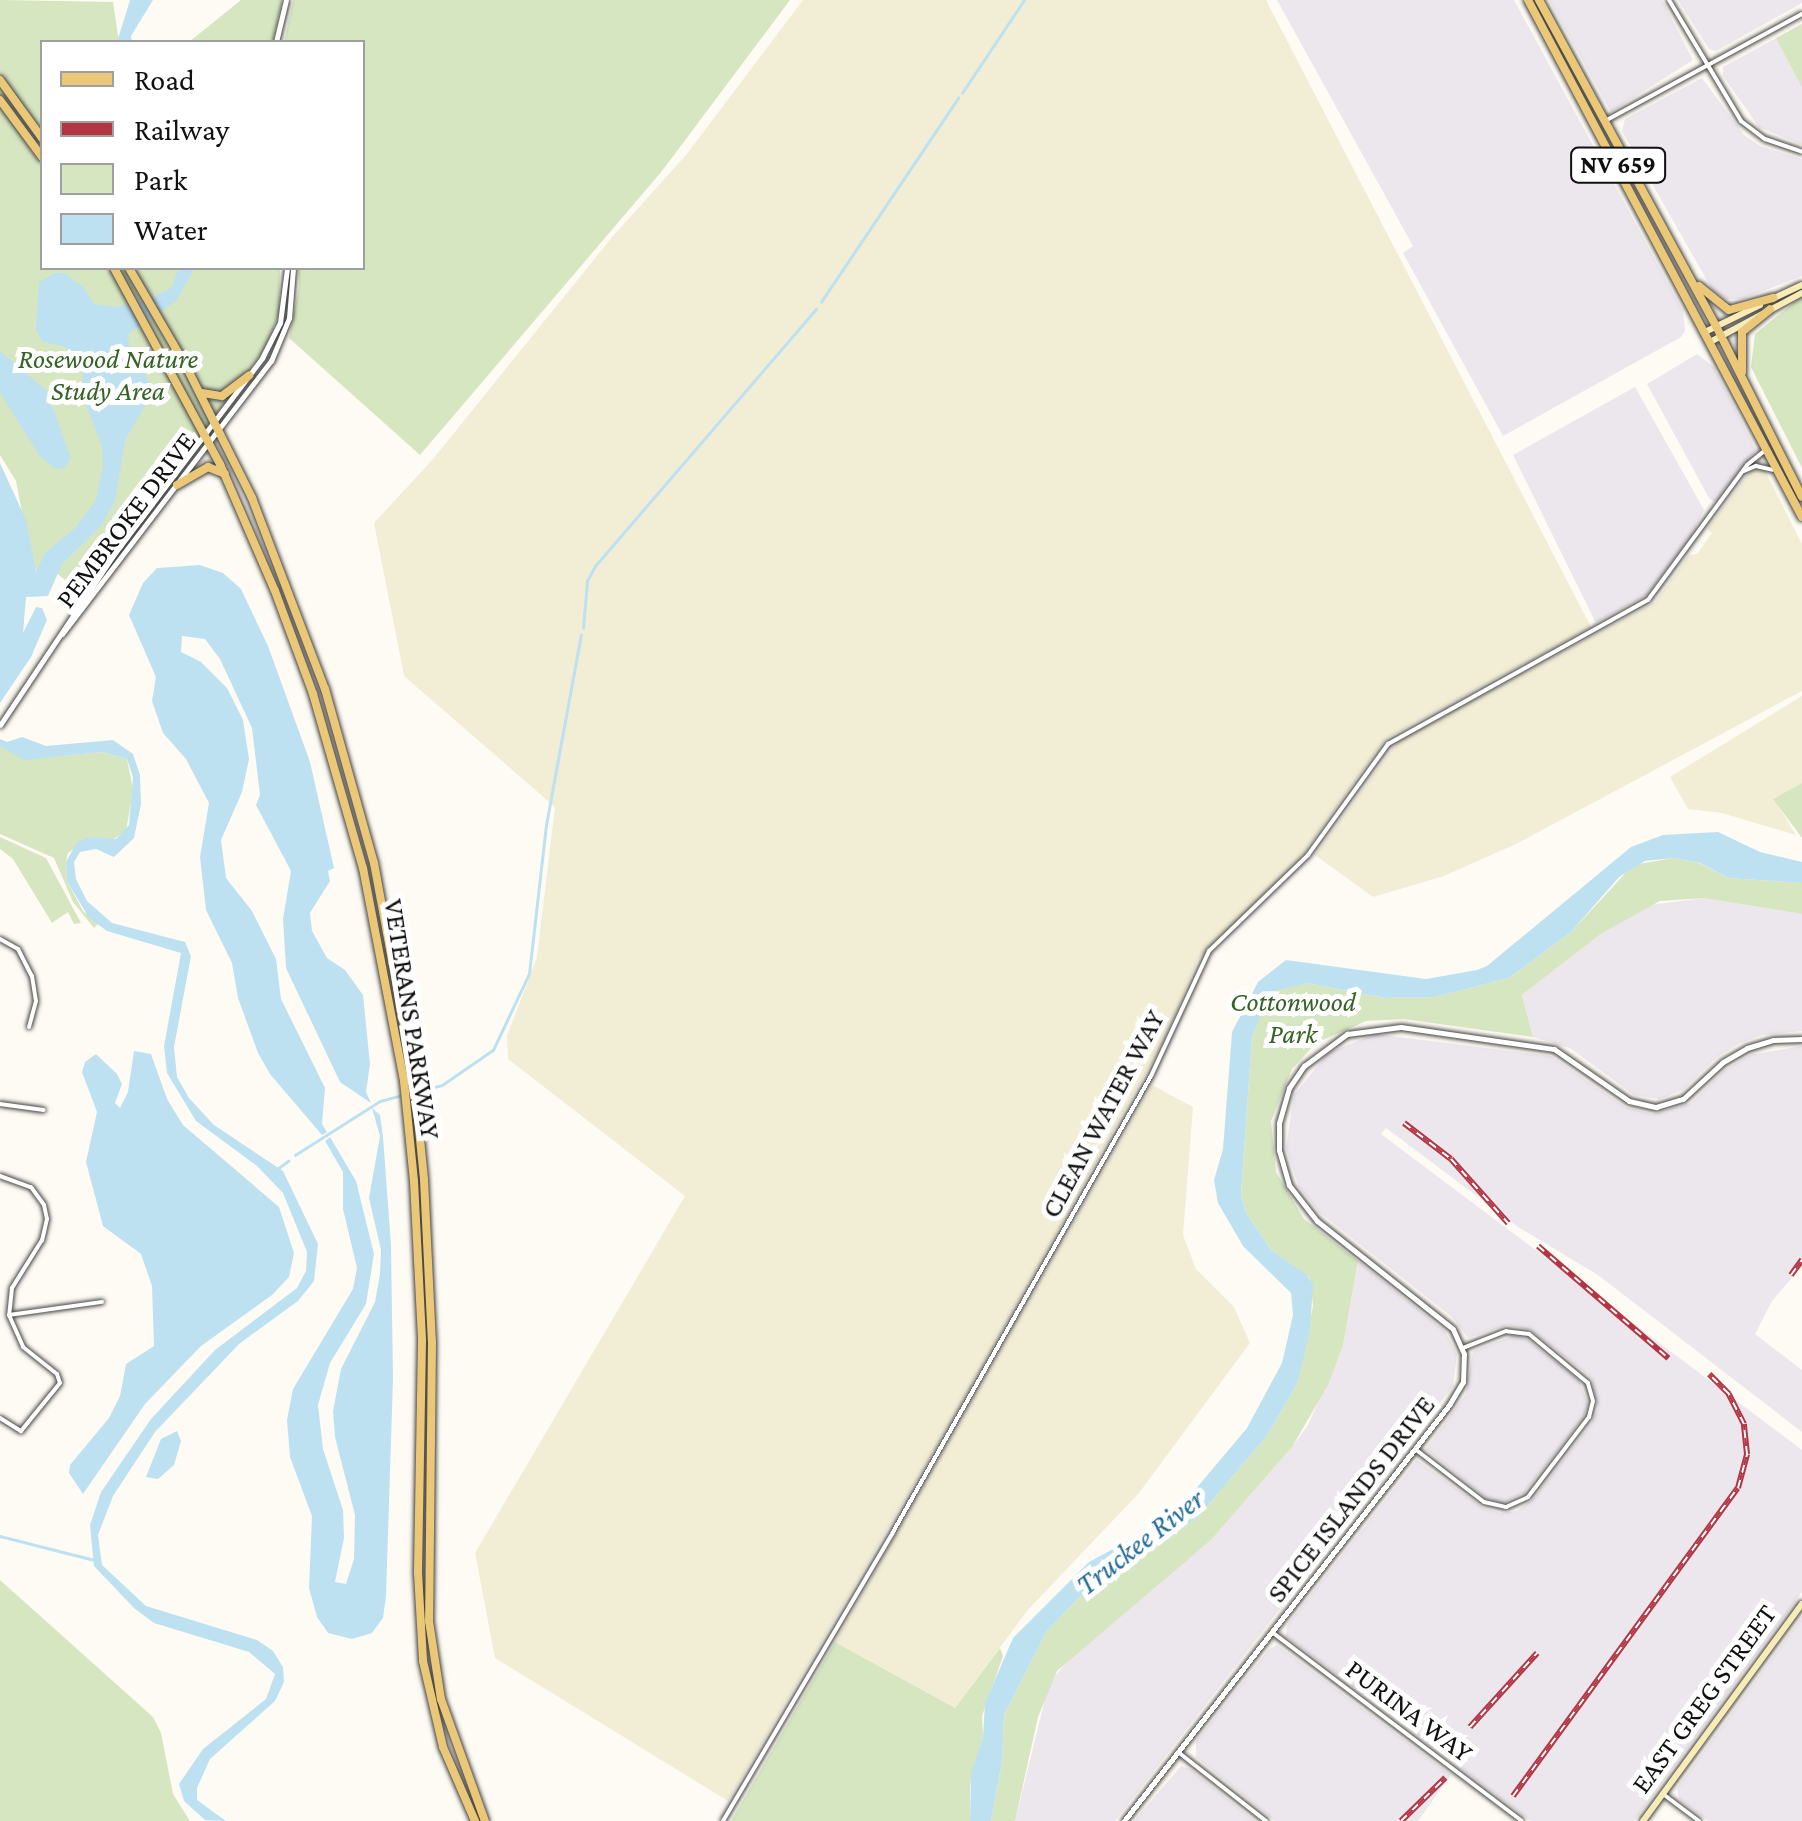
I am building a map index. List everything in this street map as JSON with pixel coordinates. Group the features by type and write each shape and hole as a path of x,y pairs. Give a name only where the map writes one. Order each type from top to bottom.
{"main road":[{"name":"NV 659","path":"1528,0 1744,381 1802,497"},
{"name":"NV 659","path":"1539,0 1690,278 1802,517"},
{"path":"0,80 40,135"},
{"path":"1582,99 1605,120"},
{"path":"0,100 40,154"},
{"name":"VETERANS PARKWAY","path":"115,270 225,474 281,608 341,782 386,967 418,1112 432,1342 430,1621 441,1699 486,1821"},
{"name":"VETERANS PARKWAY","path":"130,270 217,425 288,586 347,760 374,863 409,1080 422,1340 418,1572 423,1661 443,1747 475,1821"},
{"path":"1690,278 1729,310 1773,298"},
{"path":"1714,333 1802,285"},
{"path":"1714,333 1802,293"},
{"path":"1744,381 1742,332 1770,309"},
{"path":"200,392 222,396 249,376"},
{"path":"176,486 208,467 225,474"},
{"name":"EAST GREG STREET","path":"1643,1821 1802,1604"}],"street":[{"path":"276,40 286,0"},
{"path":"1669,0 1747,127 1765,140 1802,152"},
{"path":"1605,120 1802,14"},
{"name":"PEMBROKE DRIVE","path":"217,425 280,323 290,270"},
{"name":"PEMBROKE DRIVE","path":"0,725 124,538 278,348 290,318 290,270"},
{"name":"PEMBROKE DRIVE","path":"60,635 176,486 206,438"},
{"name":"CLEAN WATER WAY","path":"723,1821 893,1532 1151,1076 1210,951 1308,855 1388,744 1648,600 1750,462 1768,449"},
{"path":"1741,475 1756,466 1780,471"},
{"path":"0,940 18,949 32,976 36,1001 28,1027"},
{"path":"1415,1449 1484,1502 1508,1507 1528,1496 1589,1417 1593,1402 1588,1382 1529,1334 1506,1330 1463,1348 1447,1322 1317,1220 1290,1185 1279,1150 1280,1114 1294,1080 1317,1052 1347,1034 1383,1026 1546,1047 1570,1057 1629,1101 1656,1106 1683,1099 1723,1062 1747,1048 1802,1039"},
{"path":"0,1104 44,1110"},
{"path":"0,1176 31,1186 44,1205 47,1220 42,1240 12,1288 9,1315 23,1347 60,1380 22,1433 0,1418"},
{"path":"9,1315 102,1302"},
{"name":"SPICE ISLANDS DRIVE","path":"1124,1821 1459,1391 1465,1371 1463,1348"},
{"name":"PURINA WAY","path":"1272,1632 1522,1821"},
{"path":"1178,1752 1266,1821"},
{"path":"1663,1794 1699,1821"}],"shaded area":[{"path":"803,0 1266,0 1591,627 1385,739 1300,858 1198,959 1164,1041 954,1416 728,1801 495,1658 475,1553 685,1196 508,1059 507,1036 537,957 555,807 404,676 374,523 433,459 613,236 686,155"},
{"path":"1277,0 1514,0 1683,311 1685,331 1681,337 1503,436 1403,253 1413,246"},
{"path":"1549,0 1662,0 1693,60 1611,112"},
{"path":"1678,0 1802,3 1716,51 1709,49"},
{"path":"1802,24 1802,145 1759,127 1723,76 1723,67"},
{"path":"1702,78 1744,135 1760,146 1802,159 1802,276 1742,299 1727,299 1713,291 1622,131 1625,119"},
{"path":"1697,354 1714,367 1756,450 1715,502 1709,498 1647,384"},
{"path":"1635,387 1704,510 1691,536 1647,595 1596,623 1513,455"},
{"path":"1759,459 1802,544 1802,691 1518,843 1444,876 1373,897 1315,855 1397,742 1655,602 1689,555 1697,554 1712,533 1707,529"},
{"path":"1802,696 1802,783 1774,799 1796,835 1722,813 1688,809 1670,777"},
{"path":"1704,898 1802,914 1802,1031 1762,1035 1738,1044 1716,1058 1683,1090 1660,1099 1634,1095 1570,1048 1533,1037 1522,995 1602,933 1649,905"},
{"path":"1375,1034 1551,1056 1625,1107 1653,1114 1691,1103 1725,1070 1750,1055 1802,1046 1802,1266 1772,1301 1755,1334 1802,1370 1802,1432 1598,1275 1518,1227 1386,1128 1381,1134 1802,1450 1802,1592 1634,1821 1531,1821 1286,1636 1287,1625 1417,1460 1483,1508 1501,1513 1517,1511 1533,1499 1591,1424 1598,1409 1592,1378 1531,1330 1507,1325 1468,1338 1452,1317 1319,1212 1299,1187 1286,1148 1294,1095 1328,1053"},
{"path":"1152,1085 1193,1107 1183,1235 1196,1269 1234,1307 1250,1343 1139,1493 1027,1611 955,1708 835,1642"},
{"path":"1358,1261 1445,1331 1457,1354 1453,1386 1115,1821 1015,1821 1049,1683 1077,1650 1212,1539 1292,1447 1308,1425 1343,1345"},
{"path":"1515,1335 1528,1340 1579,1380 1588,1404 1583,1418 1524,1493 1502,1503 1485,1497 1426,1449 1466,1394 1473,1351"},
{"path":"1802,1617 1802,1821 1708,1821 1679,1799 1677,1788"},
{"path":"1277,1645 1451,1775 1418,1821 1275,1821 1196,1757 1196,1741 1269,1649"},
{"path":"1181,1766 1190,1769 1255,1821 1134,1821"}],"green space":[{"name":"Rosewood Nature Study Area","path":"0,0 113,2 119,40 40,40 40,270 280,270 279,314 263,352 81,593 54,571 33,569 16,481 0,455"},
{"path":"241,0 282,0 273,40 191,40"},
{"path":"293,0 790,0 662,171 420,455 289,338 299,287 298,270 365,270 365,40 284,40"},
{"path":"1802,24 1802,87 1776,38"},
{"path":"1802,296 1802,468 1751,367 1755,334"},
{"path":"0,746 39,758 102,752 127,759 133,790 126,831 112,840 90,837 68,853 66,862 67,881 83,911 98,924 94,928 73,902 54,858 0,834"},
{"path":"1802,783 1802,838 1773,799"},
{"path":"0,837 46,858 81,923 74,924 68,912 52,923 13,859 0,849"},
{"name":"Cottonwood Park","path":"1673,858 1699,863 1729,878 1802,883 1802,914 1704,898 1660,901 1602,933 1522,995 1533,1037 1404,1019 1366,1021 1316,1043 1292,1069 1271,1121 1276,1172 1304,1219 1358,1261 1343,1345 1328,1385 1292,1447 1212,1539 1057,1671 1038,1717 1015,1821 991,1821 1002,1761 1004,1715 1047,1631 1087,1589 1128,1568 1199,1516 1266,1437 1297,1384 1313,1306 1310,1278 1271,1250 1245,1211 1241,1194 1252,1037 1266,998 1277,988 1307,983 1385,998 1435,997 1509,978 1571,932 1633,865"},
{"path":"0,1580 153,1717 161,1733 173,1794 190,1821 0,1821"},
{"path":"835,1642 955,1708 1000,1648 1003,1656 982,1716 983,1736 970,1785 970,1821 731,1821"}],"water":[{"path":"130,0 153,0 132,40 118,40"},
{"path":"178,270 194,270 176,301 128,334 129,345 149,382 149,399 125,440 115,501 101,526 62,564 48,596 26,597 23,633 36,607 42,608 47,620 31,657 0,703 0,463 26,520 36,571 46,552 74,529 95,502 103,467 102,446 83,398 82,364 64,346 43,342 36,331 39,282 55,273 64,273 83,287 94,304 116,307 145,301 171,288"},
{"path":"0,351 47,391 71,459 63,469 54,468 39,455 0,393"},
{"path":"200,565 223,573 241,589 268,646 310,762 334,868 328,871 330,881 310,913 312,931 327,958 345,970 363,995 370,1064 366,1092 371,1103 340,1082 286,968 283,919 291,871 256,805 260,795 252,728 220,659 205,639 182,636 181,652 201,662 227,688 243,720 249,759 242,792 221,840 226,878 252,911 276,959 281,999 325,1088 322,1124 327,1132 322,1135 270,1074 258,1053 238,998 232,963 206,910 200,857 209,803 186,759 163,733 152,701 156,677 129,615 143,583 157,568"},
{"path":"22,737 46,746 113,740 133,754 140,775 141,804 134,838 114,857 96,849 80,852 74,862 76,879 87,901 112,923 185,942 191,956 174,1047 177,1077 189,1098 214,1125 283,1171 318,1244 314,1281 298,1301 239,1344 155,1432 113,1496 98,1535 102,1565 146,1606 257,1640 273,1651 283,1667 284,1682 275,1701 210,1759 197,1788 197,1800 226,1821 205,1820 184,1801 179,1784 203,1749 266,1699 275,1674 249,1652 154,1623 134,1608 94,1566 90,1525 101,1492 151,1419 215,1350 297,1288 306,1271 307,1252 283,1193 257,1166 196,1121 167,1073 164,1046 181,953 107,931 89,918 67,881 66,862 77,842 90,837 116,839 129,825 133,777 127,759 102,752 24,760 0,746 0,739 7,742"},
{"name":"Truckee River","path":"1718,832 1760,852 1802,862 1802,883 1729,878 1700,863 1673,858 1645,861 1619,877 1571,932 1509,978 1435,997 1385,998 1307,983 1270,992 1252,1037 1241,1194 1245,1211 1271,1250 1307,1275 1313,1284 1310,1330 1297,1384 1266,1437 1199,1516 1128,1568 1087,1589 1047,1631 1004,1715 1002,1761 991,1821 970,1821 971,1773 983,1737 985,1703 1013,1638 1089,1562 1150,1529 1189,1497 1247,1428 1282,1363 1293,1315 1291,1293 1243,1246 1218,1203 1214,1180 1223,1149 1232,1032 1258,982 1286,960 1426,979 1477,970 1487,966 1631,847 1663,835"},
{"path":"134,1051 151,1054 167,1099 183,1125 279,1207 294,1253 289,1277 272,1295 201,1346 145,1404 83,1494 69,1473 70,1465 109,1418 120,1396 126,1364 154,1346 152,1286 141,1254 103,1226 86,1162 97,1112 82,1072 85,1062 96,1054 117,1074 122,1084 115,1103 120,1108 128,1092"},
{"path":"372,1108 380,1115 391,1245 393,1379 386,1596 383,1618 372,1633 352,1639 328,1633 317,1617 309,1588 312,1516 290,1457 287,1420 293,1389 353,1289 357,1268 343,1209 343,1172 325,1141 330,1137 356,1181 374,1254 366,1304 330,1363 318,1405 323,1449 343,1510 344,1538 335,1582 346,1584 354,1559 355,1515 335,1437 333,1411 341,1369 375,1302 380,1274 381,1250 369,1198 380,1136"},
{"path":"177,1431 181,1441 174,1465 158,1479 146,1477 161,1439"}],"waterway":[{"path":"962,93 1024,0"},
{"path":"821,302 958,98"},
{"path":"583,628 587,581 595,566 816,309"},
{"path":"420,1091 442,1085 493,1050 529,974 546,825 581,635"},
{"path":"295,1155 380,1101 402,1095"},
{"path":"277,1169 288,1161"},
{"path":"0,1536 94,1560"}],"railway":[{"path":"1404,1123 1451,1159 1508,1223"},
{"path":"1538,1246 1668,1358"},
{"path":"1791,1275 1802,1260"},
{"path":"1513,1796 1738,1488 1747,1454 1744,1424 1729,1394 1709,1374"},
{"path":"1470,1727 1537,1653"},
{"path":"1401,1821 1445,1778"}]}
